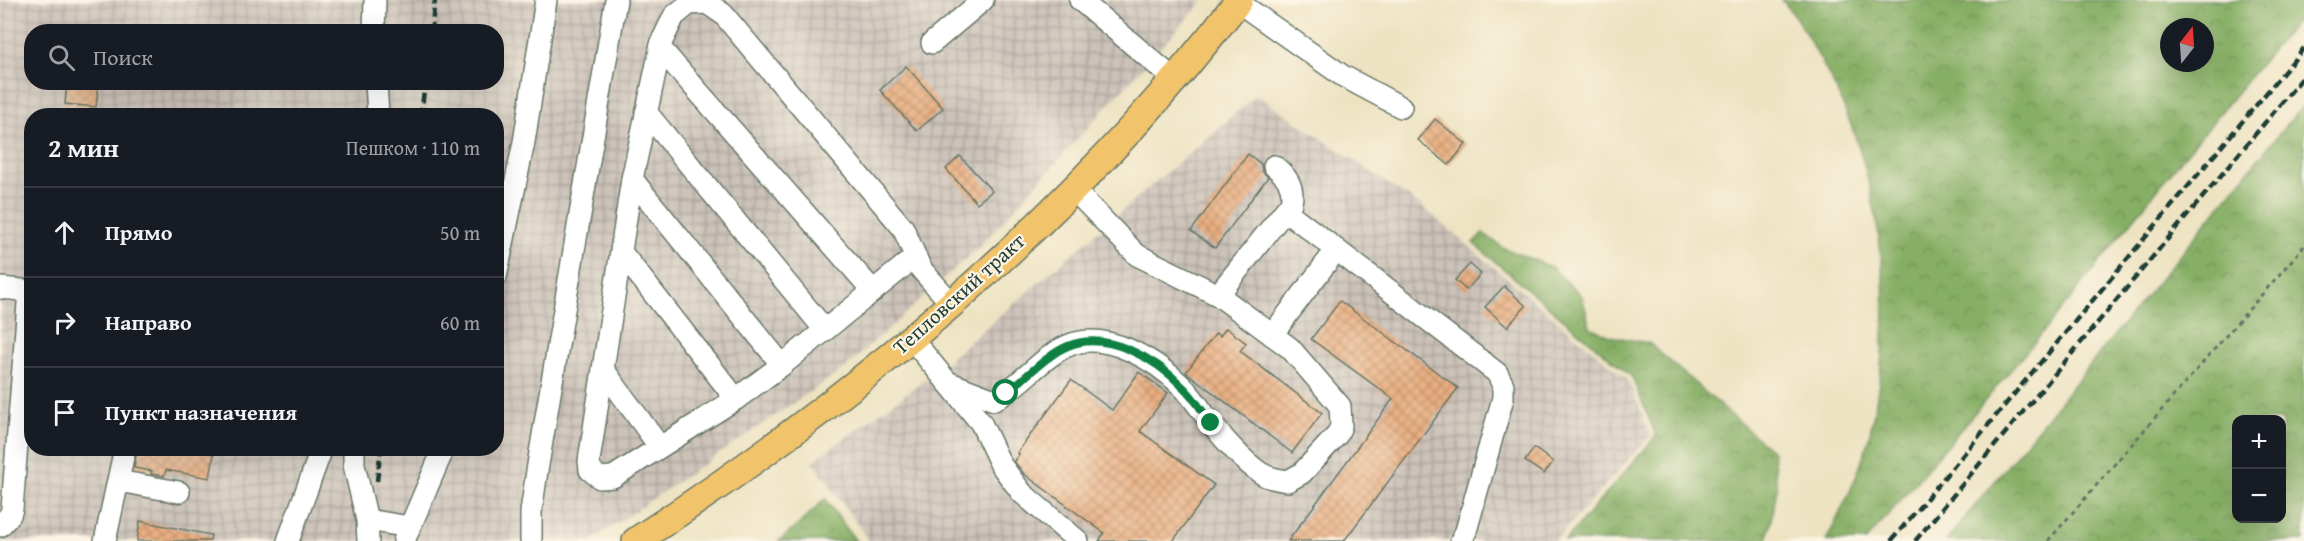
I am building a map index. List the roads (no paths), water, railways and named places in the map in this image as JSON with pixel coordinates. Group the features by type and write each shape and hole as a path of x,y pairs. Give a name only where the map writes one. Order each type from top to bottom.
{"main road":[{"name":"Тепловский тракт","path":"636,541 773,447 835,401 951,303 1073,189 1175,80 1239,1"}],"lane":[{"path":"374,24 375,0"},
{"path":"504,238 524,142 546,0"},
{"path":"531,541 532,502 616,0"},
{"path":"932,43 983,0"},
{"path":"1080,0 1175,80"},
{"path":"1239,1 1343,76 1401,107"},
{"path":"915,257 782,365 735,399 613,477 600,478 590,470 589,461 632,178 660,48 667,27 681,8 697,2 707,3 716,8 903,228 924,274 951,303"},
{"path":"660,48 873,291"},
{"path":"376,90 378,108"},
{"path":"646,111 825,330"},
{"path":"1218,295 1286,211 1292,199 1291,185 1283,173 1274,166"},
{"path":"632,178 782,365"},
{"path":"950,383 994,400 1066,346 1100,341 1120,346 1141,356 1182,386 1211,423 1241,455 1265,475 1288,481 1302,473 1330,444 1341,426 1340,406 1299,356 1218,295 1137,255 1073,189"},
{"path":"1286,211 1502,379 1503,398 1466,531 1461,541"},
{"path":"1272,334 1336,250"},
{"path":"621,252 735,399"},
{"path":"0,288 24,290"},
{"path":"911,338 981,423 1001,465 1022,494 1078,541"},
{"path":"0,526 10,515 12,509 24,364"},
{"path":"603,369 659,446"},
{"path":"105,541 123,456"},
{"path":"288,541 314,456"},
{"path":"355,456 368,531 407,534 441,456"},
{"path":"118,481 179,492"}],"railway":[{"path":"432,24 435,0"},
{"path":"1891,541 2304,48"},
{"path":"1915,541 2304,76"},
{"path":"422,108 424,90"},
{"path":"377,481 380,456"}]}
